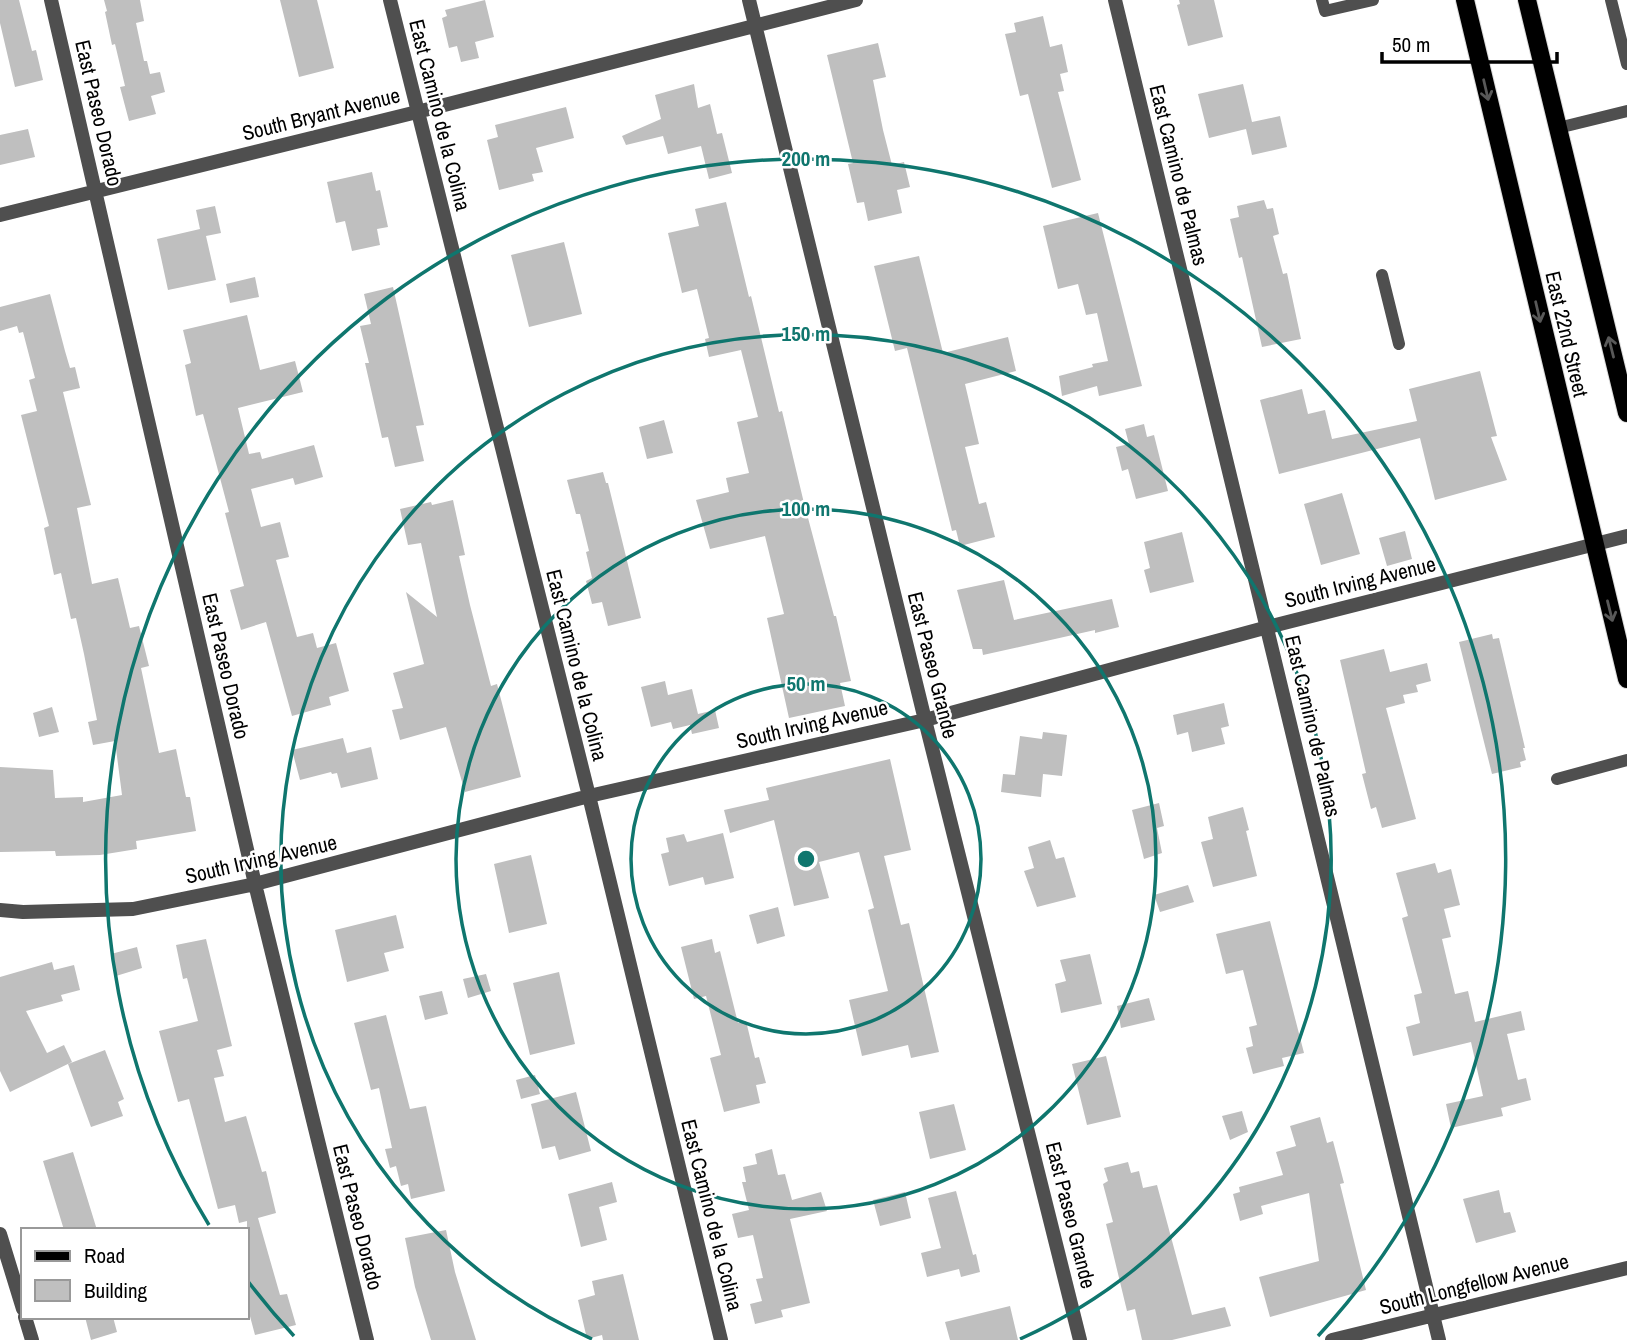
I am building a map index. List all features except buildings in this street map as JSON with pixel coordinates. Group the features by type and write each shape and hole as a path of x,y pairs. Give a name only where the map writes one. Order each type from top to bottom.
{"main road":[{"name":"East 22nd Street","path":"1465,0 1627,679"},
{"name":"East 22nd Street","path":"1527,0 1627,413"}],"street":[{"name":"East Paseo Dorado","path":"51,0 255,884 367,1340"},
{"name":"East Camino de la Colina","path":"390,0 589,796 721,1340"},
{"name":"East Paseo Grande","path":"749,0 1080,1340"},
{"name":"South Bryant Avenue","path":"0,215 856,0"},
{"name":"East Camino de Palmas","path":"1115,0 1439,1340"},
{"name":"South Irving Avenue","path":"0,911 133,909 255,884 589,796 925,720 1268,627 1627,536"},
{"path":"0,1234 21,1302"},
{"name":"South Longfellow Avenue","path":"1332,1340 1627,1268"},
{"path":"26,1319 32,1340"}],"lane":[{"path":"1322,0 1325,11 1373,0"},
{"path":"1611,0 1627,64"},
{"path":"1558,128 1627,111"},
{"path":"1382,275 1399,344"},
{"path":"1557,779 1627,760"}]}
